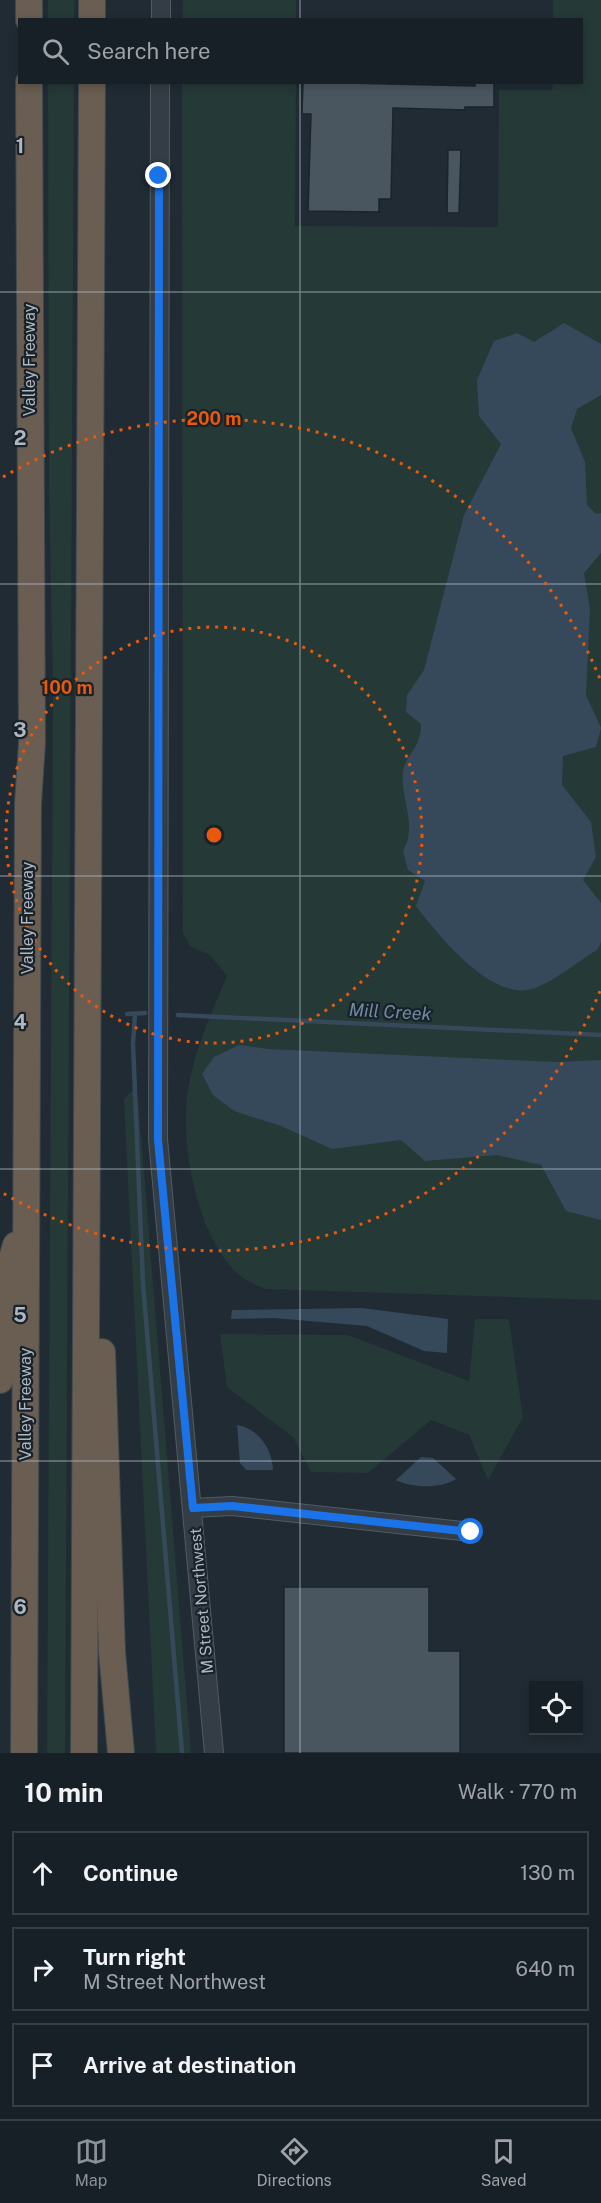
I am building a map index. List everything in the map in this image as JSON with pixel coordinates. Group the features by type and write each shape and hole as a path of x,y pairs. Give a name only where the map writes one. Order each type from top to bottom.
{"highway":[{"path":"29,0 29,18"},
{"path":"92,18 93,0"},
{"name":"Valley Freeway","path":"24,1753 28,814 32,743 29,84"},
{"path":"84,1753 92,84"},
{"path":"88,914 112,1652 121,1753"},
{"path":"0,1380 9,1268 26,1213"}],"street":[{"path":"160,18 161,0"},
{"name":"M Street Northwest","path":"160,84 158,1140 214,1753"},
{"path":"193,1508 232,1506 471,1532"}],"green space":[{"path":"48,0 75,0 74,18 48,18"},
{"path":"183,0 296,0 296,18 183,18"},
{"path":"553,0 601,0 601,1300 266,1289 238,1274 223,1257 211,1236 194,1185 186,1131 186,1106 192,1070 205,1029 227,976 210,955 191,947 183,933 182,84 296,84 295,226 498,227 499,90 552,90 553,84 583,84 583,18 553,18"},
{"path":"48,84 74,84 65,1753 47,1753 53,690 49,488"},
{"path":"132,1091 138,1098 191,1753 156,1753 124,1099"},
{"path":"475,1319 509,1319 523,1417 488,1480 469,1435 431,1420 368,1473 311,1472 293,1437 227,1387 220,1334 348,1335 469,1381"}],"water":[{"path":"564,323 601,344 601,395 577,409 571,428 585,462 587,505 596,514 601,513 601,553 584,573 590,609 586,695 601,728 596,747 563,756 562,785 591,822 596,857 583,880 601,903 601,942 598,949 551,981 535,988 519,990 502,986 468,964 438,934 416,906 425,881 408,870 403,851 407,841 409,822 403,772 416,746 421,724 406,712 407,695 424,670 464,515 501,444 479,416 477,380 494,341 517,333 534,342"},
{"path":"239,1045 268,1049 557,1062 601,1060 601,1220 566,1211 541,1165 497,1155 425,1161 401,1140 332,1149 281,1126 234,1111 213,1095 202,1074 214,1057"},
{"path":"362,1308 448,1319 447,1353 424,1351 367,1326 274,1318 231,1319 232,1310"},
{"path":"237,1425 252,1431 263,1441 270,1455 273,1470 246,1470 240,1463"},
{"path":"421,1457 433,1458 456,1479 435,1486 410,1485 396,1480"}],"building":[{"path":"303,84 475,86 475,84 494,84 494,107 465,107 465,110 393,108 391,199 379,199 379,212 308,211 311,114 302,114"},
{"path":"448,150 461,150 459,213 447,213"},
{"path":"284,1587 429,1587 429,1651 460,1651 460,1753 284,1753"}],"waterway":[{"name":"Mill Creek","path":"127,1014 145,1013"},
{"path":"135,1014 133,1044 143,1284 182,1753"},
{"name":"Mill Creek","path":"178,1015 601,1035"}],"route":[{"path":"159,176 158,1140 193,1508 232,1506 471,1532"}]}
